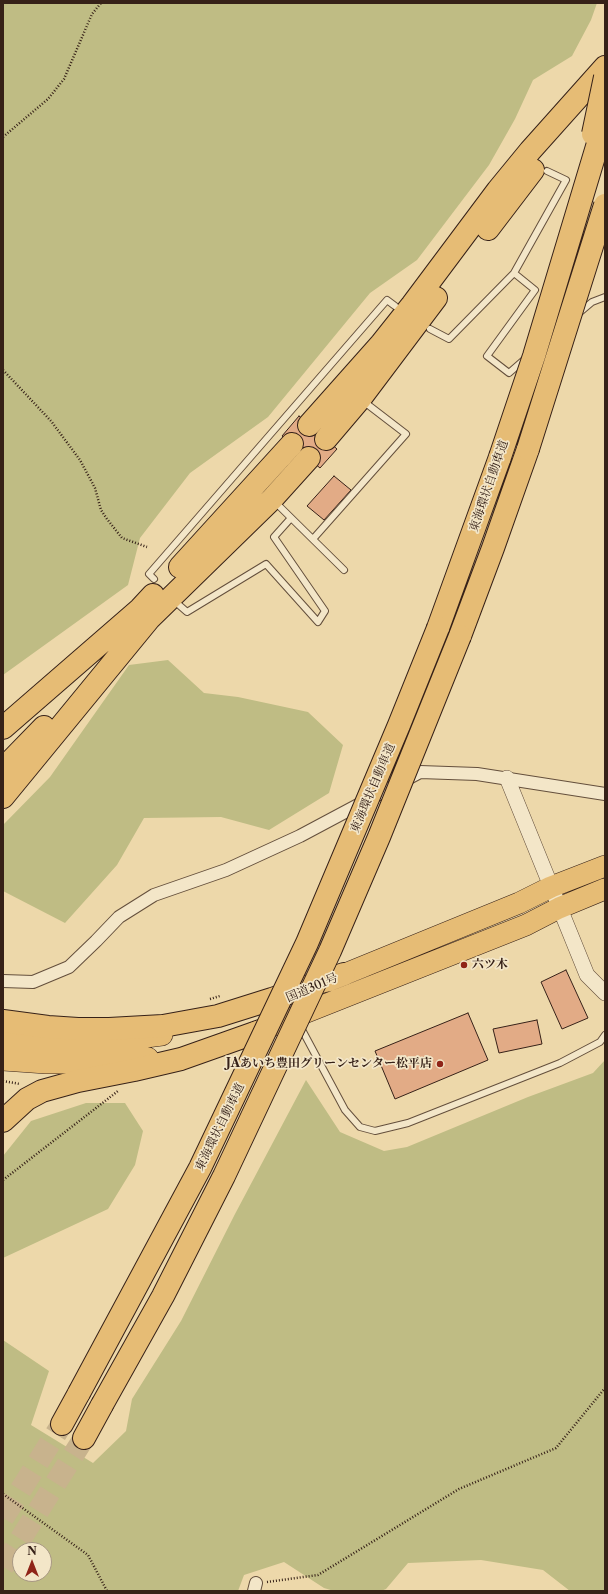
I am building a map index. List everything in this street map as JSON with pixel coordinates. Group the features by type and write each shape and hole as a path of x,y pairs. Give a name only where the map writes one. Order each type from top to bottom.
{"highway":[{"path":"309,425 381,344 498,190 530,151 605,67"},
{"path":"565,258 605,77"},
{"path":"326,439 360,399 540,160 605,89"},
{"name":"東海環状自動車道","path":"62,1424 200,1168 304,950 399,725 438,628 500,457 565,258 605,120"},
{"name":"東海環状自動車道","path":"84,1438 163,1296 224,1176 330,951 394,802 460,636 528,449 605,205"},
{"path":"264,491 292,444"},
{"path":"3,769 145,614 264,491 309,458"},
{"path":"3,728 145,614"},
{"path":"3,751 145,614"},
{"path":"3,797 145,614"},
{"name":"国道301号","path":"3,1040 85,1043 173,1034 203,1027 289,998 519,903 551,887 605,866"},
{"name":"国道301号","path":"3,1060 46,1063 113,1062 183,1052 260,1031 526,925 559,908 605,889"},
{"path":"3,1021 78,1029 163,1026 218,1016 258,1004 344,974"},
{"path":"3,1121 27,1099 42,1091 59,1085 181,1059 260,1031"}],"street":[{"path":"3,981 33,982 69,967 119,917 154,895 226,870 300,836 420,772 477,774 605,794"},
{"path":"507,778 587,975 605,993"}],"lane":[{"path":"430,329 449,339 514,274 566,180 547,171"},
{"path":"514,274 535,290 486,356 509,373 545,342"},
{"path":"557,332 592,302 605,297"},
{"path":"154,579 149,574 388,300 395,306"},
{"path":"313,539 406,434 360,399"},
{"path":"264,491 344,570"},
{"path":"179,605 187,612 266,564 318,622 325,611 274,537 291,518"},
{"path":"296,1017 345,1110 360,1127 375,1130 408,1123 560,1063 600,1042 605,1036"}],"path":[{"path":"3,137 48,99 64,79 90,20 101,3"},
{"path":"3,370 51,421 80,460 95,488 101,510 122,538 147,547"},
{"path":"205,1000 226,994"},
{"path":"3,1180 122,1088"},
{"path":"255,1587 318,1575 459,1488 556,1448 605,1388"},
{"path":"3,1494 88,1556 107,1591"}],"shaded area":[{"path":"3,3 597,3 591,20 572,56 533,80 515,119 489,165 417,260 370,293 268,417 190,473 140,538 128,585 3,675"},
{"path":"168,660 204,693 238,697 308,712 343,745 329,793 269,830 221,817 144,818 117,865 65,923 3,891 3,825 50,777 129,665"},
{"path":"605,1060 605,1591 570,1591 543,1570 481,1560 408,1563 386,1589 381,1591 334,1591 324,1588 284,1562 244,1575 238,1591 3,1591 3,1340 49,1371 31,1425 93,1463 126,1431 132,1399 181,1321 235,1214 306,1080 340,1132 384,1151 407,1147 528,1097 593,1073"},
{"path":"86,1103 125,1103 143,1131 135,1165 108,1209 3,1258 3,1156 31,1121"}],"building":[{"path":"299,416 337,449 320,468 282,436"},
{"path":"334,476 351,490 324,520 307,506"},
{"path":"566,970 588,1018 562,1029 541,982"},
{"path":"468,1013 488,1060 395,1099 375,1051"},
{"path":"537,1020 542,1044 499,1053 493,1029"}],"tunnel":[{"path":"3,1518 62,1424"},
{"path":"3,1567 84,1438"}],"place":[{"name":"六ツ木","path":"464,965"},
{"name":"JAあいち豊田グリーンセンター松平店","path":"440,1064"}]}
